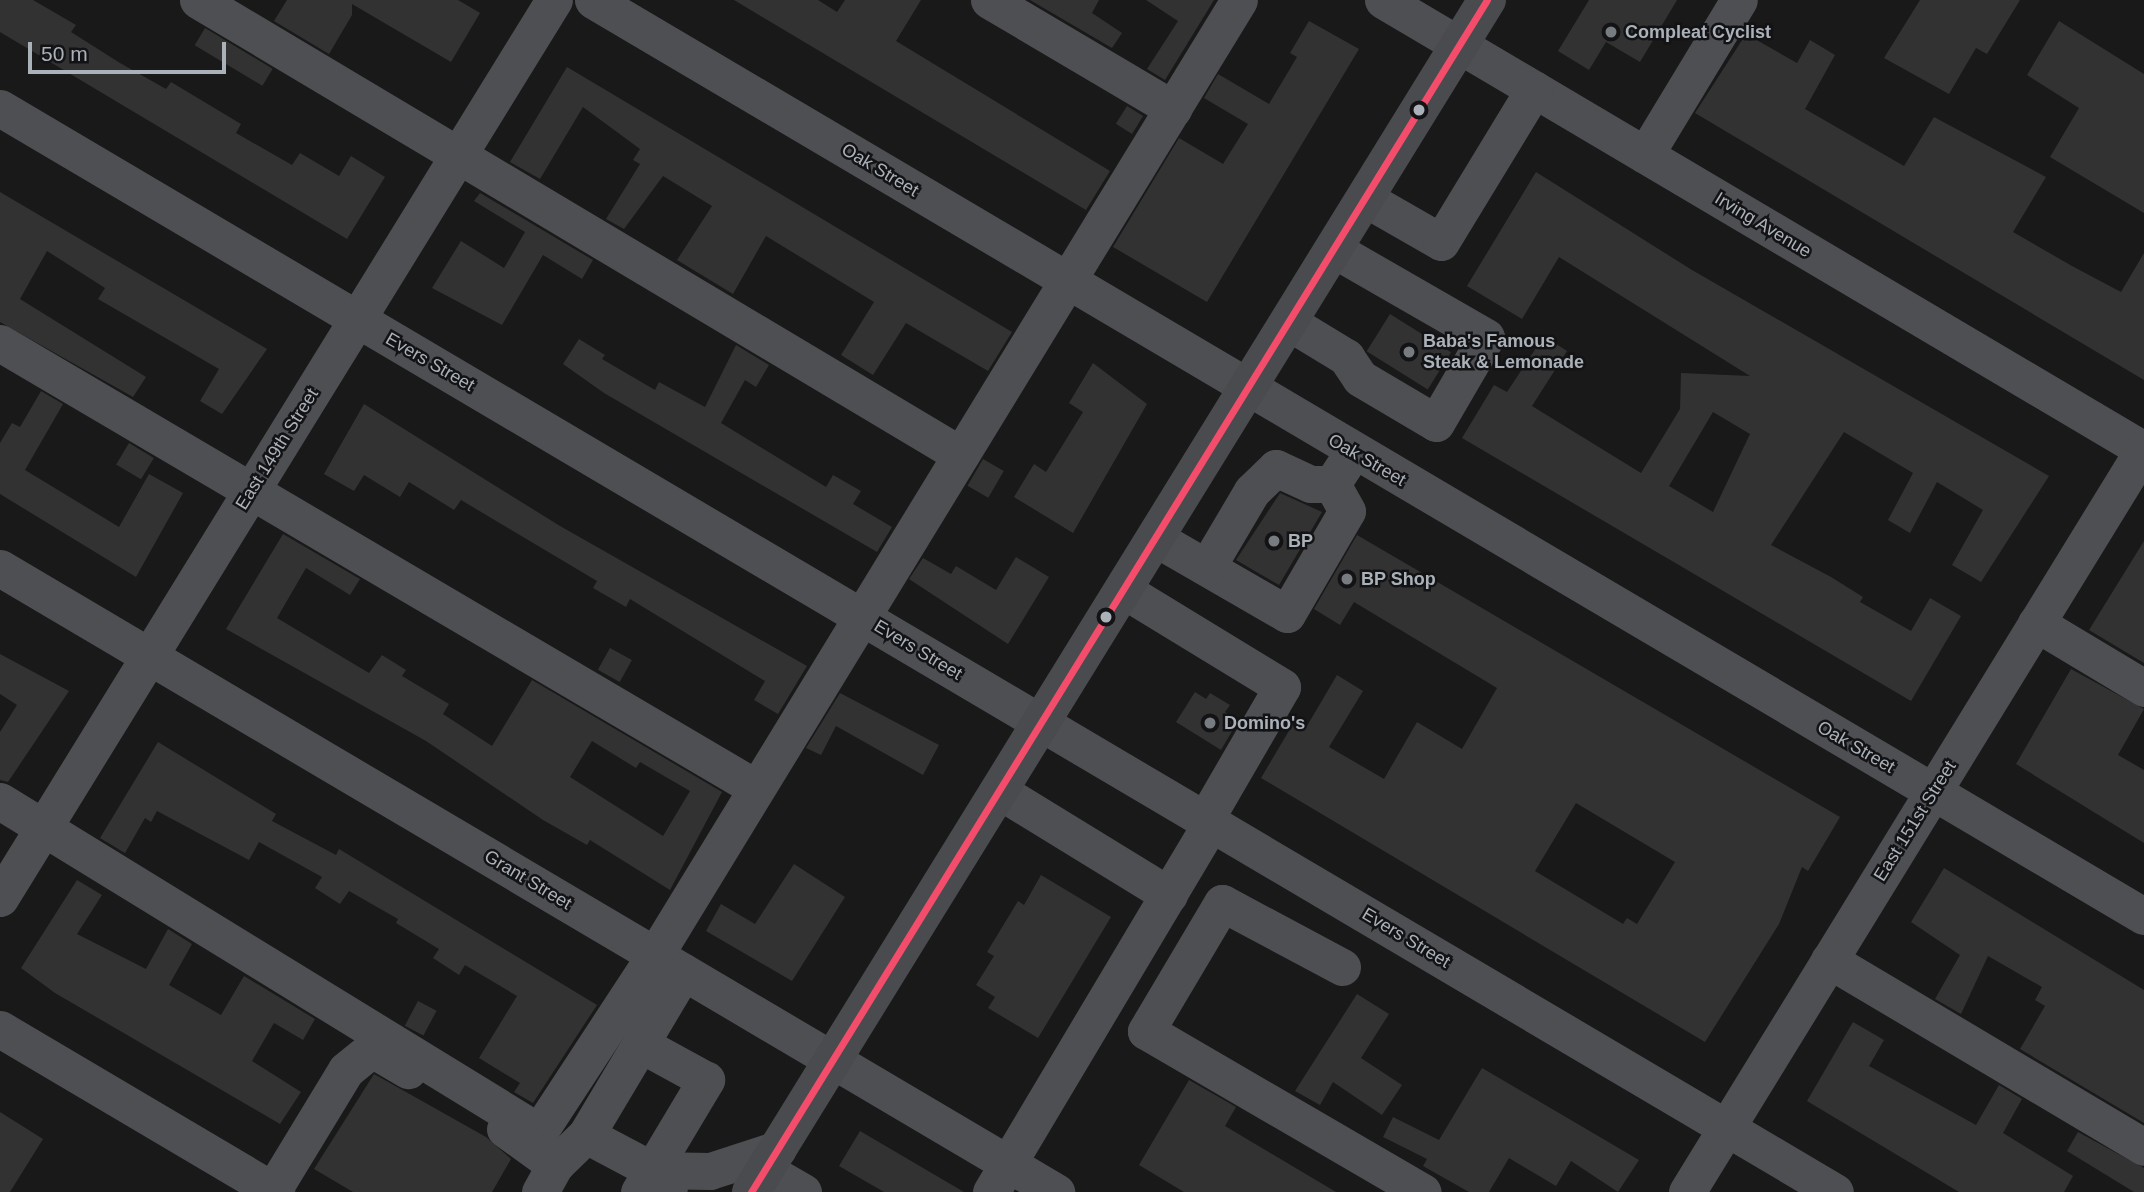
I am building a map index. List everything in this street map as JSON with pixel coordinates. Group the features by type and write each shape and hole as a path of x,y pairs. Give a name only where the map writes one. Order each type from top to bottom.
{"main road":[{"path":"765,1170 1249,391 1487,0"}],"street":[{"path":"198,0 961,455"},
{"name":"East 149th Street","path":"0,898 554,0"},
{"name":"Oak Street","path":"593,0 1249,391 2144,916"},
{"path":"989,0 1173,108"},
{"path":"0,1029 275,1191 346,1070 372,1049 523,1140 548,1179 586,1135 640,1044 669,963 756,788 1070,282 1239,0"},
{"name":"Irving Avenue","path":"1383,0 2143,450"},
{"path":"1645,155 1740,0"},
{"path":"1366,199 1441,242 1534,89"},
{"name":"Evers Street","path":"0,108 1836,1192"},
{"path":"1290,323 1346,356 1360,378 1436,423 1486,337 1335,250"},
{"path":"0,343 756,788"},
{"name":"East 151st Street","path":"1687,1192 2143,450"},
{"path":"1332,484 1353,452"},
{"path":"1208,568 1252,491 1276,468 1311,484 1332,484"},
{"path":"1157,539 1287,614 1347,510 1332,484"},
{"name":"Grant Street","path":"0,568 834,1060 999,1178 1056,1192"},
{"path":"999,1178 1169,895 1283,687 1125,591"},
{"path":"2036,623 2144,688"},
{"path":"1001,792 1169,895"},
{"path":"0,801 539,1132 669,963"},
{"path":"1342,967 1222,903 1146,1031 1423,1192"},
{"path":"1829,960 2144,1147"},
{"path":"640,1044 706,1080 654,1185"},
{"path":"586,1135 654,1185"},
{"path":"654,1185 710,1171 765,1170 803,1192"}],"building":[{"path":"0,0 33,0 76,25 71,32 120,63 166,89 171,82 241,124 236,133 292,165 300,153 339,176 351,156 385,177 347,239 0,32"},
{"path":"287,0 458,0 480,13 451,62 352,4 352,15 329,54 274,21"},
{"path":"734,0 818,0 837,12 845,0 921,0 896,41 1110,171 1086,210"},
{"path":"1030,0 1099,0 1092,13 1122,33 1112,48"},
{"path":"1146,0 1214,0 1165,80 1147,69 1178,21"},
{"name":"Compleat Cyclist","path":"1589,0 1677,0 1640,62 1606,42 1589,70 1558,51"},
{"path":"1920,0 2020,0 1987,54 1976,48 1949,94 1884,58"},
{"path":"1309,21 1359,49 1207,302 1113,247 1179,138 1223,164 1248,124 1204,98 1218,74 1269,104 1297,57 1290,53"},
{"path":"2059,21 2144,74 2144,213 2050,157 2079,108 2027,75"},
{"path":"205,28 273,69 262,86 195,45"},
{"path":"1746,34 1797,63 1810,40 1835,55 1805,109 1904,166 1934,117 2046,177 2013,232 2072,266 2121,292 2144,253 2144,380 1695,113"},
{"path":"567,67 1012,332 988,371 906,323 873,375 841,355 874,302 766,236 733,294 677,260 712,206 663,176 624,229 606,219 640,164 633,160 640,149 583,107 540,179 510,162"},
{"path":"1127,106 1143,116 1132,134 1116,124"},
{"path":"1536,172 1692,270 2049,476 1981,582 1952,565 1983,510 1937,482 1910,533 1888,520 1913,473 1844,432 1771,545 1831,577 1863,597 1860,602 1911,631 1930,598 1961,616 1911,701 1462,438 1494,385 1507,392 1544,336 1567,351 1532,406 1641,473 1680,409 1681,373 1750,376 1559,257 1522,319 1467,286","holes":["1713,412 1750,434 1713,512 1669,486"]},
{"path":"0,192 267,349 222,414 200,401 219,369 98,299 105,288 47,251 20,299 146,377 133,397 0,322"},
{"path":"480,193 593,260 582,279 543,255 502,325 432,288 461,241 504,268 525,232 474,201"},
{"name":"Baba's Famous Steak & Lemonade","path":"1390,314 1451,352 1428,389 1367,351"},
{"path":"579,339 605,355 602,359 655,390 659,382 705,407 736,345 769,365 756,387 745,380 721,423 826,487 833,475 861,491 853,504 892,527 877,552 604,393 563,364"},
{"path":"1093,363 1147,404 1073,533 1014,497 1034,464 1046,472 1083,412 1069,403"},
{"path":"41,391 63,404 25,470 119,527 149,474 183,493 136,577 0,494 0,443 12,423 20,427"},
{"path":"364,404 560,526 807,666 778,714 754,700 765,681 630,599 626,607 593,588 597,581 461,500 454,510 409,482 400,497 364,475 354,491 324,474"},
{"path":"129,443 154,458 141,479 116,464"},
{"path":"983,459 1004,471 988,498 968,486"},
{"name":"BP","path":"1280,493 1322,512 1279,585 1236,560"},
{"path":"283,534 360,579 350,595 306,568 277,618 369,673 382,655 406,670 402,676 449,704 443,714 492,746 532,680 722,792 670,890 590,840 587,845 543,820 426,741 226,629","holes":["592,741 636,768 640,762 690,791 663,836 570,777"]},
{"path":"1357,535 1840,817 1808,871 1802,867 1779,924 1705,1042 1261,778 1293,724 1304,731 1337,675 1363,691 1329,747 1384,779 1417,722 1462,749 1497,688 1354,602 1340,625 1314,609","holes":["1576,803 1675,862 1637,924 1627,918 1623,924 1535,871"]},
{"path":"2144,541 2144,663 2089,630"},
{"path":"1016,557 1049,577 1008,644 909,579 923,558 951,574 956,566 996,590"},
{"path":"610,648 632,660 620,682 598,670"},
{"path":"0,654 69,691 8,782 0,780 0,732 17,705 0,694"},
{"path":"2071,669 2144,709 2118,755 2144,770 2144,843 2016,764"},
{"name":"Domino's","path":"1195,692 1206,699 1210,693 1230,705 1225,712 1238,721 1221,750 1176,722"},
{"path":"840,693 939,745 923,775 836,726 821,755 806,748"},
{"path":"158,742 276,814 272,821 336,855 339,849 597,1005 533,1103 514,1092 520,1083 479,1058 517,996 465,965 459,975 433,958 439,949 396,923 398,919 349,891 340,904 315,888 322,877 259,842 249,860 157,811 151,822 145,818 125,853 100,838"},
{"path":"794,864 845,897 792,981 706,931 721,904 755,924"},
{"path":"1944,868 2144,990 2144,1123 2020,1049 2045,1006 2035,1000 2042,987 1988,956 1961,1014 1935,999 1960,955 1911,922"},
{"path":"1041,875 1111,917 1038,1038 988,1008 995,997 976,985 994,956 987,952 1018,901 1024,905"},
{"path":"77,880 102,895 77,934 146,969 168,929 192,944 169,985 221,1015 244,976 315,1019 303,1040 274,1023 252,1061 301,1092 280,1124 55,993 21,968"},
{"path":"1357,994 1389,1014 1361,1058 1402,1085 1382,1115 1333,1082 1320,1105 1295,1091"},
{"path":"418,1001 437,1011 423,1036 405,1026"},
{"path":"1853,1022 1884,1040 1869,1066 1976,1125 1999,1085 2022,1099 2003,1133 2073,1176 2064,1192 1959,1192 1807,1101"},
{"path":"1482,1068 1639,1160 1618,1192 1571,1161 1556,1186 1509,1158 1489,1192 1469,1192 1423,1166 1427,1159 1383,1137 1393,1117 1439,1140"},
{"path":"374,1074 486,1137 511,1159 492,1192 353,1192 314,1169"},
{"path":"1189,1080 1236,1107 1225,1126 1336,1192 1184,1192 1139,1165"},
{"path":"0,1112 43,1139 10,1192 0,1192"},
{"path":"860,1131 964,1192 884,1192 839,1166"},
{"path":"2078,1132 2144,1168 2144,1192 2134,1192 2067,1151"}],"transit line":[{"path":"751,1192 1487,0"}],"place":[{"name":"Compleat Cyclist","path":"1611,32"},
{"name":"Baba's Famous Steak & Lemonade","path":"1409,352"},
{"name":"BP","path":"1274,541"},
{"name":"BP Shop","path":"1347,579"},
{"name":"Domino's","path":"1210,723"}]}
